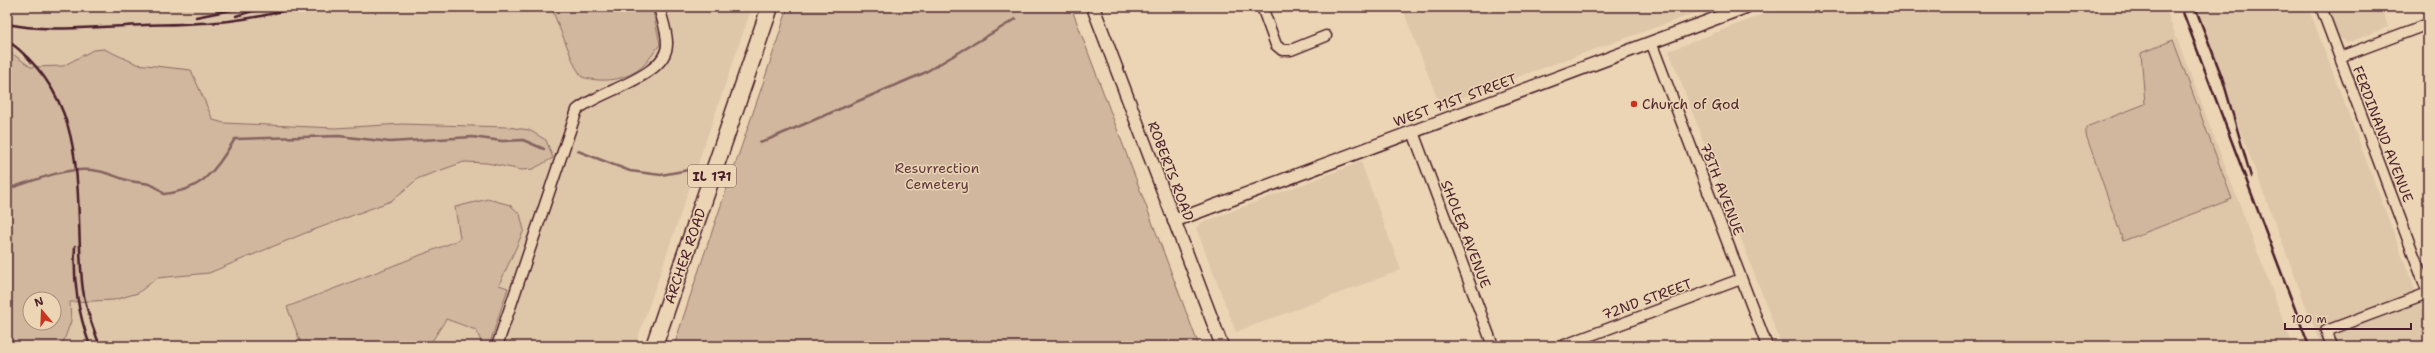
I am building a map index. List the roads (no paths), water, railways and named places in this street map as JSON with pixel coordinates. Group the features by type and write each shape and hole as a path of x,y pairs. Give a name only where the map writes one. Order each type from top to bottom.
{"main road":[{"name":"ARCHER ROAD","path":"654,346 770,7"}],"street":[{"path":"497,346 577,110 586,102 649,72 662,58 667,45 659,7"},
{"name":"ROBERTS ROAD","path":"1093,7 1222,346"},
{"path":"1262,7 1276,45 1282,50 1291,50 1326,36"},
{"name":"WEST 71ST STREET","path":"1174,221 1746,7"},
{"name":"FERDINAND AVENUE","path":"2321,7 2428,293"},
{"path":"2340,57 2428,24"},
{"name":"78TH AVENUE","path":"1651,42 1767,346"},
{"name":"SHOLER AVENUE","path":"1413,132 1493,346"},
{"name":"72ND STREET","path":"1562,346 1741,279"},
{"path":"2332,346 2326,331 2428,293"}],"waterway":[{"path":"760,143 924,73 1016,19"},
{"path":"7,189 63,172 87,170 98,171 130,181 152,185 164,194 178,192 199,183 207,177 235,139 339,136 390,142 472,137 502,141 523,140 544,149"},
{"path":"578,151 630,171 661,175 694,169"}],"railway":[{"path":"196,17 246,7"},
{"path":"236,16 266,7"},
{"path":"7,24 36,28 189,24 253,18 294,7"},
{"path":"2181,7 2309,346"},
{"path":"2195,7 2222,77 2251,177"},
{"path":"7,40 34,65 53,91 66,120 73,150 77,182 83,290 89,314 100,346"},
{"path":"75,246 77,297 82,321 90,346"}],"place":[{"name":"Church of God","path":"1634,104"}],"park label":[{"name":"Resurrection Cemetery","path":"937,176"}]}
